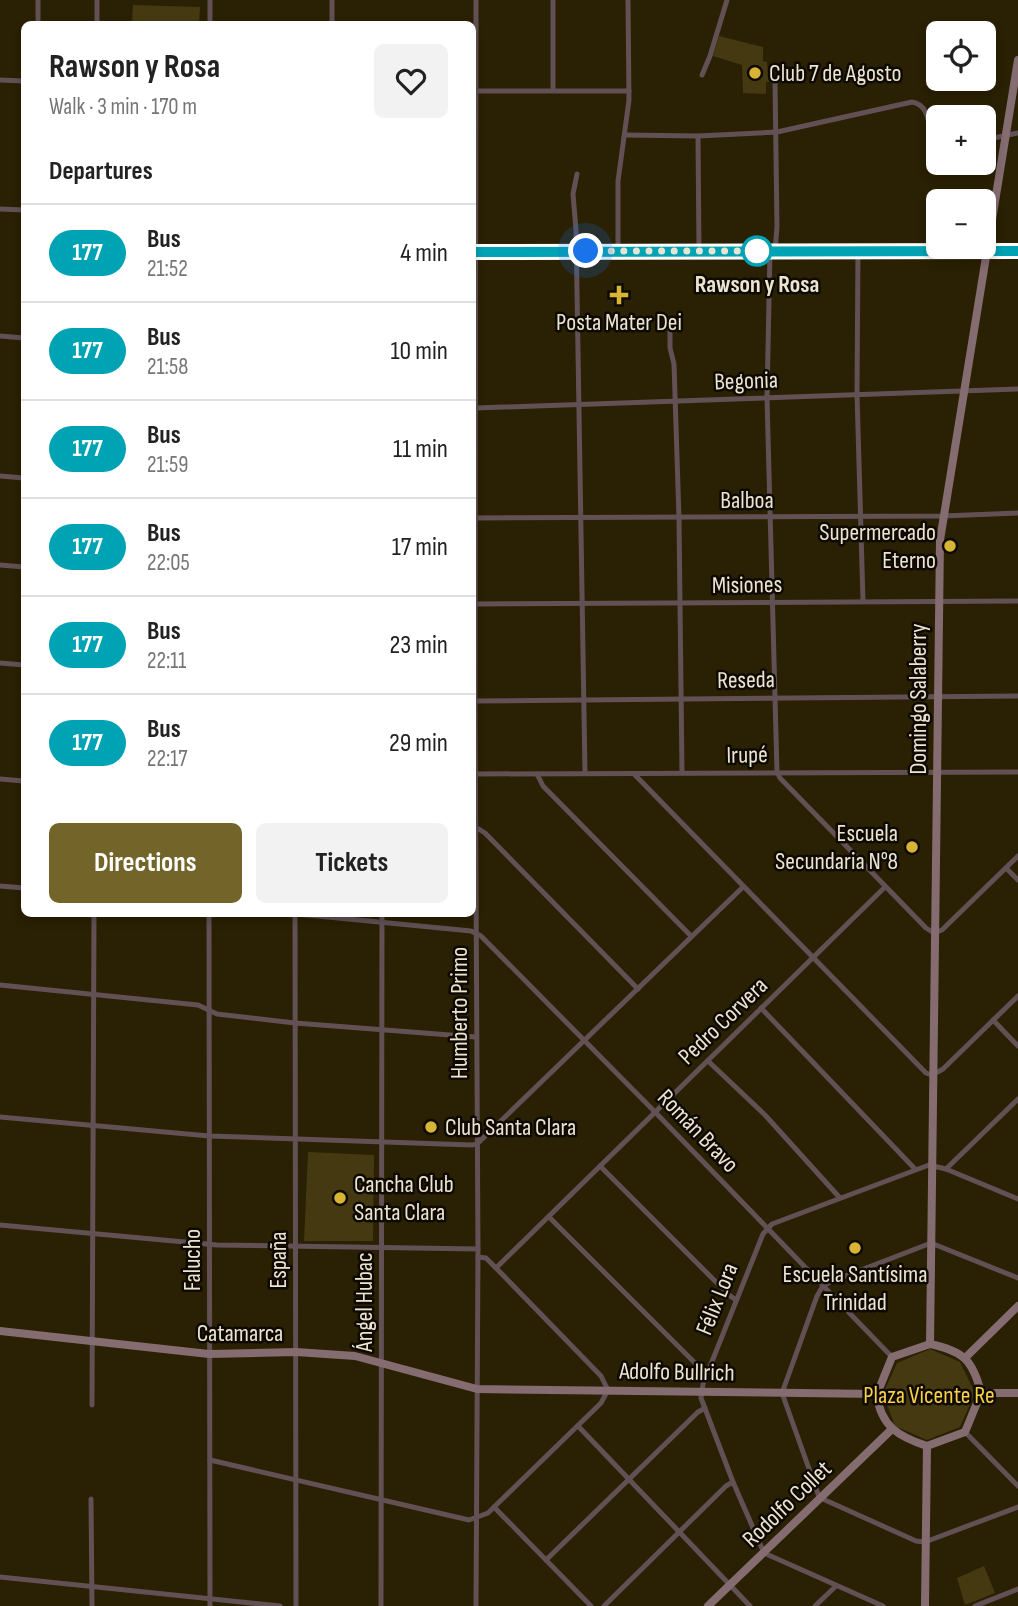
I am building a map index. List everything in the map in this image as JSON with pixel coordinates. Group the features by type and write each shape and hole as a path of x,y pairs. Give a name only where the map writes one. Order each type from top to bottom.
{"street":[{"path":"38,0 38,21"},
{"path":"97,0 97,21"},
{"path":"210,0 210,21"},
{"path":"332,0 332,21"},
{"name":"Humberto Primo","path":"476,0 476,21"},
{"path":"553,0 553,90"},
{"path":"618,251 618,181 629,91 628,0"},
{"path":"702,75 725,0"},
{"name":"Domingo Salaberry","path":"996,198 1018,60"},
{"path":"0,80 21,81"},
{"path":"775,82 777,132 767,398 777,772 784,784 934,933 942,930 1018,856"},
{"path":"476,91 629,91"},
{"path":"625,135 698,136 777,132 912,102 921,104 926,111"},
{"path":"996,137 1018,133"},
{"path":"698,136 699,251"},
{"path":"577,174 573,194 585,773"},
{"path":"0,209 21,210"},
{"path":"858,250 857,394 863,601"},
{"path":"476,252 926,250"},
{"path":"996,250 1018,251"},
{"name":"Domingo Salaberry","path":"930,1344 940,540 986,259"},
{"path":"670,322 676,401 682,773"},
{"path":"0,336 21,338"},
{"name":"Begonia","path":"476,408 1018,389"},
{"path":"0,476 21,478"},
{"name":"Balboa","path":"476,518 861,517 1018,513"},
{"path":"0,565 21,567"},
{"name":"Misiones","path":"476,604 1018,601"},
{"path":"0,663 21,666"},
{"name":"Reseda","path":"476,701 1018,696"},
{"name":"Irupé","path":"476,774 1018,772"},
{"path":"537,774 543,786 691,936"},
{"path":"634,774 923,1070 932,1075 943,1069 1018,996"},
{"path":"0,779 21,781"},
{"name":"Humberto Primo","path":"476,824 476,1606"},
{"path":"477,828 485,833 638,989"},
{"path":"1006,867 1018,880"},
{"path":"0,886 21,888"},
{"path":"0,1118 296,1141 477,1143 743,887"},
{"name":"Pedro Corvera","path":"496,1268 885,887"},
{"path":"92,1405 94,917"},
{"name":"Falucho","path":"209,917 210,1606"},
{"name":"España","path":"296,917 296,1606"},
{"path":"333,917 477,933"},
{"name":"Ángel Hubac","path":"381,1606 382,917"},
{"name":"Román Bravo","path":"477,933 584,1039 892,1357"},
{"path":"0,985 198,1005 217,1014 295,1023 476,1037"},
{"path":"761,1008 915,1169"},
{"path":"993,1020 1018,1046"},
{"path":"708,1060 765,1115 840,1198"},
{"path":"946,1169 1018,1099"},
{"path":"766,1228 915,1169 932,1165 1018,1199"},
{"path":"600,1166 736,1300"},
{"path":"549,1217 706,1374"},
{"path":"0,1225 209,1244 478,1249"},
{"name":"Félix Lora","path":"764,1553 733,1482 701,1391 766,1228"},
{"path":"1018,1278 931,1243 823,1286 782,1392 782,1399 821,1497 916,1541 925,1542 1018,1507"},
{"path":"210,1460 469,1520 495,1507 601,1403 608,1390 601,1376 496,1268 486,1258 478,1257"},
{"path":"965,1358 1018,1306"},
{"name":"Catamarca","path":"0,1331 209,1354 343,1354 382,1362 477,1389"},
{"path":"930,1344 965,1358 981,1393 965,1432 927,1446 891,1430 882,1413 877,1394 892,1357 930,1344"},
{"name":"Adolfo Bullrich","path":"477,1389 877,1394"},
{"path":"981,1393 1018,1394"},
{"path":"546,1560 705,1408"},
{"path":"578,1426 750,1606"},
{"name":"Rodolfo Collet","path":"708,1606 891,1430"},
{"path":"965,1432 1018,1486"},
{"path":"925,1606 927,1446"},
{"path":"604,1606 733,1482"},
{"path":"91,1499 92,1606"},
{"path":"495,1507 591,1606"},
{"path":"764,1553 883,1606"},
{"path":"0,1577 280,1606"},
{"path":"815,1606 836,1586"},
{"path":"975,1606 1017,1590"}],"green space":[{"path":"133,5 200,7 199,21 132,21"},
{"name":"Club 7 de Agosto","path":"719,36 763,47 763,61 767,62 769,82 766,82 766,94 743,93 742,65 713,56"},
{"name":"Cancha Club Santa Clara","path":"308,1152 374,1155 373,1241 304,1241"},
{"name":"Plaza Vicente Re","path":"930,1349 960,1362 975,1393 960,1427 927,1440 895,1426 883,1394 897,1363"},
{"path":"984,1566 995,1593 965,1605 957,1578"}],"bus line":[{"name":"177","path":"476,252 1018,251"}],"place":[{"name":"Club 7 de Agosto","path":"755,73"},
{"name":"Rawson y Rosa","path":"757,251"},
{"name":"Posta Mater Dei","path":"619,295"},
{"name":"Supermercado Eterno","path":"950,546"},
{"name":"Escuela Secundaria N°8","path":"912,847"},
{"name":"Club Santa Clara","path":"431,1127"},
{"name":"Cancha Club Santa Clara","path":"340,1198"},
{"name":"Escuela Santísima Trinidad","path":"855,1248"}],"route":[{"path":"586,251 757,251"}]}
